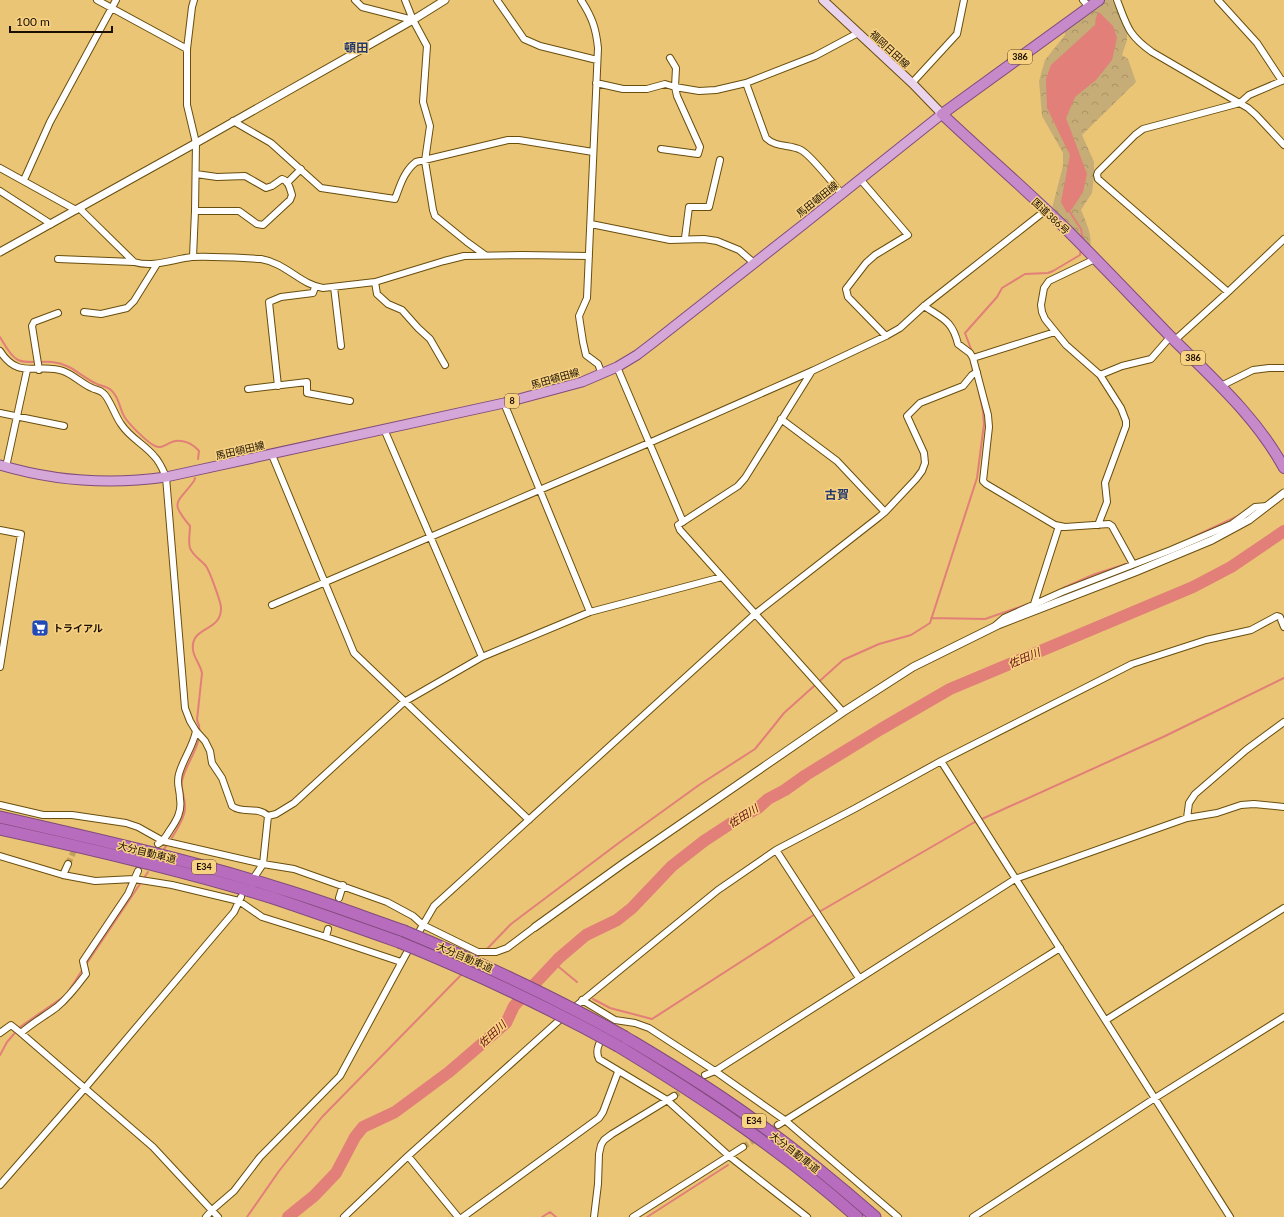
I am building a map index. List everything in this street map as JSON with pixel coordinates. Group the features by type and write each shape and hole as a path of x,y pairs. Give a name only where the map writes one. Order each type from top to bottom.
{"highway":[{"name":"386","path":"942,114 1086,4 1099,0"},
{"name":"国道386号","path":"942,114 1068,231 1221,386 1256,424 1275,451 1284,468"},
{"name":"大分自動車道","path":"0,817 142,850 275,887 404,931 502,973 551,997 624,1037 688,1075 790,1147 875,1217"},
{"name":"大分自動車道","path":"0,829 212,880 342,921 399,942 496,983 544,1006 618,1046 680,1084 720,1110 783,1156 857,1217"}],"main road":[{"name":"福岡日田線","path":"823,0 912,83 942,114"},
{"name":"馬田頓田線","path":"3,466 67,480 136,481 166,477 504,403 582,382 617,367 637,355 942,114"}],"street":[{"path":"97,0 187,49"},
{"path":"24,180 50,122 116,0"},
{"path":"193,257 196,143 187,105 187,49 194,0"},
{"path":"355,0 362,7 413,20"},
{"path":"405,0 413,20 427,46 423,102 430,126 425,161 433,210 436,216 485,255"},
{"path":"0,252 196,143 413,20 445,0"},
{"path":"497,0 524,39 540,46 597,60"},
{"path":"581,0 594,22 597,33 598,48 587,298 578,316 586,355 598,364 602,374"},
{"path":"912,83 957,34 964,0"},
{"path":"1117,0 1129,31 1138,41 1152,52 1240,103 1256,115 1284,145"},
{"path":"1220,1 1257,43 1283,81 1249,95 1240,103 1143,129 1098,172 1097,175 1098,179 1228,292"},
{"path":"596,83 623,89 647,89 665,84 699,91 716,90 746,82 815,56 858,33"},
{"path":"661,149 698,154 700,146 677,96 675,87 676,68 670,58"},
{"path":"746,82 766,138 771,143 801,150 842,194"},
{"path":"233,121 271,143 321,188 395,199 401,182 409,167 416,162 508,140 519,140 593,152"},
{"path":"685,238 689,207 709,207 720,160"},
{"path":"0,168 77,209 134,262"},
{"path":"287,183 301,169"},
{"path":"195,211 239,212 257,224 263,225 292,197 287,183 280,179 272,186 266,188 245,176 217,177 196,174"},
{"path":"860,179 908,235 875,255 866,263 846,289 848,297 886,336"},
{"path":"0,191 51,224"},
{"path":"272,605 649,443 812,371 886,336 900,328 924,306 1046,210"},
{"path":"591,224 670,240 685,238 717,240 738,250 754,263"},
{"path":"1100,375 1122,366 1151,358 1228,292 1284,239"},
{"path":"58,259 157,264 193,257 261,259 281,265 315,287 323,288 375,282 464,256 589,256"},
{"path":"1094,258 1049,281 1046,284 1041,305 1045,319 1055,332 1066,345 1100,375 1121,408 1126,421 1126,426 1105,483 1107,502 1098,525"},
{"path":"84,312 101,314 127,308 134,301 157,264"},
{"path":"375,282 377,294 388,304 402,310 430,339 444,365"},
{"path":"278,386 269,302 281,297 313,293 315,287"},
{"path":"334,287 341,346"},
{"path":"924,306 950,324 955,332 958,344 970,353 973,358 988,414 989,427 983,481 1059,526 1065,527 1109,524 1112,526 1132,562"},
{"path":"38,365 32,326 34,322 58,313"},
{"path":"973,358 1055,332"},
{"path":"0,351 3,356 13,365 27,370 38,365 64,371 84,385 102,392 107,397 122,426 154,456 161,465 166,477 184,708 190,721 205,741 210,751 212,763 222,778 232,806 237,808 261,811 268,816 276,814 294,803 404,702 482,657 590,612 722,577"},
{"path":"617,367 683,522"},
{"path":"1221,386 1253,370 1284,368"},
{"path":"3,466 27,370"},
{"path":"812,371 745,478 738,486 678,525 680,530 843,712"},
{"path":"202,1217 234,1191 260,1157 340,1076 401,962 434,906 755,614 880,517 916,479 925,464 924,453 907,416 920,403 963,386 972,375 977,372"},
{"path":"248,389 306,382 307,393 350,401"},
{"path":"504,403 590,612"},
{"path":"0,413 64,426"},
{"path":"781,419 837,461 885,512"},
{"path":"384,429 482,657"},
{"path":"272,455 354,653 529,820"},
{"path":"0,805 43,815 72,815 126,823 138,827 164,842 263,864 294,869 344,885 387,902 413,916 423,925 478,952 496,952 507,948 631,858 843,712 913,667 992,628 1212,540 1249,520 1284,493"},
{"path":"992,628 1004,618 1035,604 1132,562 1171,550 1232,524 1255,507 1267,506"},
{"path":"1035,604 1059,526"},
{"path":"0,530 22,534 0,667"},
{"path":"344,1217 408,1156 582,1000 718,890 776,850 941,761 1132,664 1206,640 1251,630 1277,616 1280,617 1284,627"},
{"path":"1187,818 1189,803 1194,794 1246,750 1284,722"},
{"path":"164,842 178,817 180,809 180,798 177,785 179,773 198,733"},
{"path":"941,761 1014,879 1156,1098 1230,1217"},
{"path":"705,1075 716,1071 1014,879 1187,818 1217,813 1241,804 1284,807"},
{"path":"255,876 263,864 268,816"},
{"path":"776,850 859,978"},
{"path":"0,856 63,875 95,881 140,879 240,899 262,917 401,962"},
{"path":"63,875 68,864"},
{"path":"138,871 140,879"},
{"path":"18,1030 31,1024 56,1007 70,995 86,974 83,961 128,894 140,879"},
{"path":"339,898 344,885"},
{"path":"0,1185 85,1088 234,912 240,899"},
{"path":"1106,1020 1284,908"},
{"path":"326,937 328,929"},
{"path":"778,1126 1060,948"},
{"path":"582,1000 615,1020 635,1023 648,1028 716,1071 786,1121 898,1217"},
{"path":"973,1217 1156,1098 1284,1018"},
{"path":"615,1020 597,1046 596,1054 598,1059 667,1100 729,1156 806,1217"},
{"path":"0,1033 4,1032 11,1025 18,1030 153,1147 218,1216"},
{"path":"463,1217 599,1118 603,1112 618,1072"},
{"path":"594,1217 598,1184 600,1145 612,1134 674,1096"},
{"path":"634,1217 743,1147"},
{"path":"408,1156 458,1217"},
{"path":"206,1217 211,1209"}],"green space":[{"path":"1103,0 1112,0 1127,32 1127,40 1122,55 1128,59 1136,82 1082,135 1094,162 1092,193 1081,210 1090,234 1090,248 1051,212 1063,166 1063,153 1042,116 1039,81 1045,60 1065,35 1064,28"}],"shaded area":[{"path":"1099,12 1113,26 1117,38 1112,60 1096,80 1075,97 1066,118 1087,174 1083,192 1072,209 1067,213 1061,202 1070,155 1047,108 1046,79 1051,65 1095,25 1096,17"}],"waterway":[{"path":"1068,209 1081,229 1083,241"},
{"path":"971,349 965,333 997,297 1002,288 1025,274 1048,273 1053,271 1080,255 1081,249"},
{"path":"0,337 10,353 18,360 25,362 59,363 70,367 89,380 109,389 116,396 125,418 147,441 160,447 176,441 187,442 199,451 198,459"},
{"path":"970,357 973,370"},
{"path":"486,950 511,924 620,842 699,785 755,749 784,713 843,660 879,644 911,635 930,623 977,478 984,424 983,411 977,383"},
{"path":"162,852 177,829 184,814 185,805 182,781 184,773 198,743 199,728 197,720 202,673 193,650 193,642 196,636 217,621 220,615 221,607 208,569 193,553 189,546 190,526 179,512 178,503 195,478"},
{"path":"1191,538 1238,516"},
{"name":"佐田川","path":"288,1217 314,1196 336,1173 355,1137 363,1127 395,1112 449,1072 506,1023 514,1006 559,958 586,935 617,920 632,908 672,866 704,841 736,820 758,808 768,799 785,790 806,775 950,689 1193,587 1231,567 1284,531"},
{"path":"1063,588 1095,574 1126,564"},
{"path":"931,618 985,619 1028,604"},
{"path":"593,999 610,1008 652,1019 812,916 973,823 1163,737 1284,678"},
{"path":"85,966 148,872"},
{"path":"554,963 577,982"},
{"path":"0,1055 7,1042 20,1027 66,995 83,969"},
{"path":"247,1217 279,1171 322,1117 463,973"},
{"path":"647,1217 728,1165"},
{"path":"542,1217 550,1212 556,1217"}],"tunnel":[{"path":"68,864 82,833"},
{"path":"674,1096 705,1075"},
{"path":"743,1147 778,1125"}],"place":[{"name":"トライアル","path":"40,628"}],"district":[{"name":"頓田","path":"356,48"},
{"name":"古賀","path":"837,495"}]}
